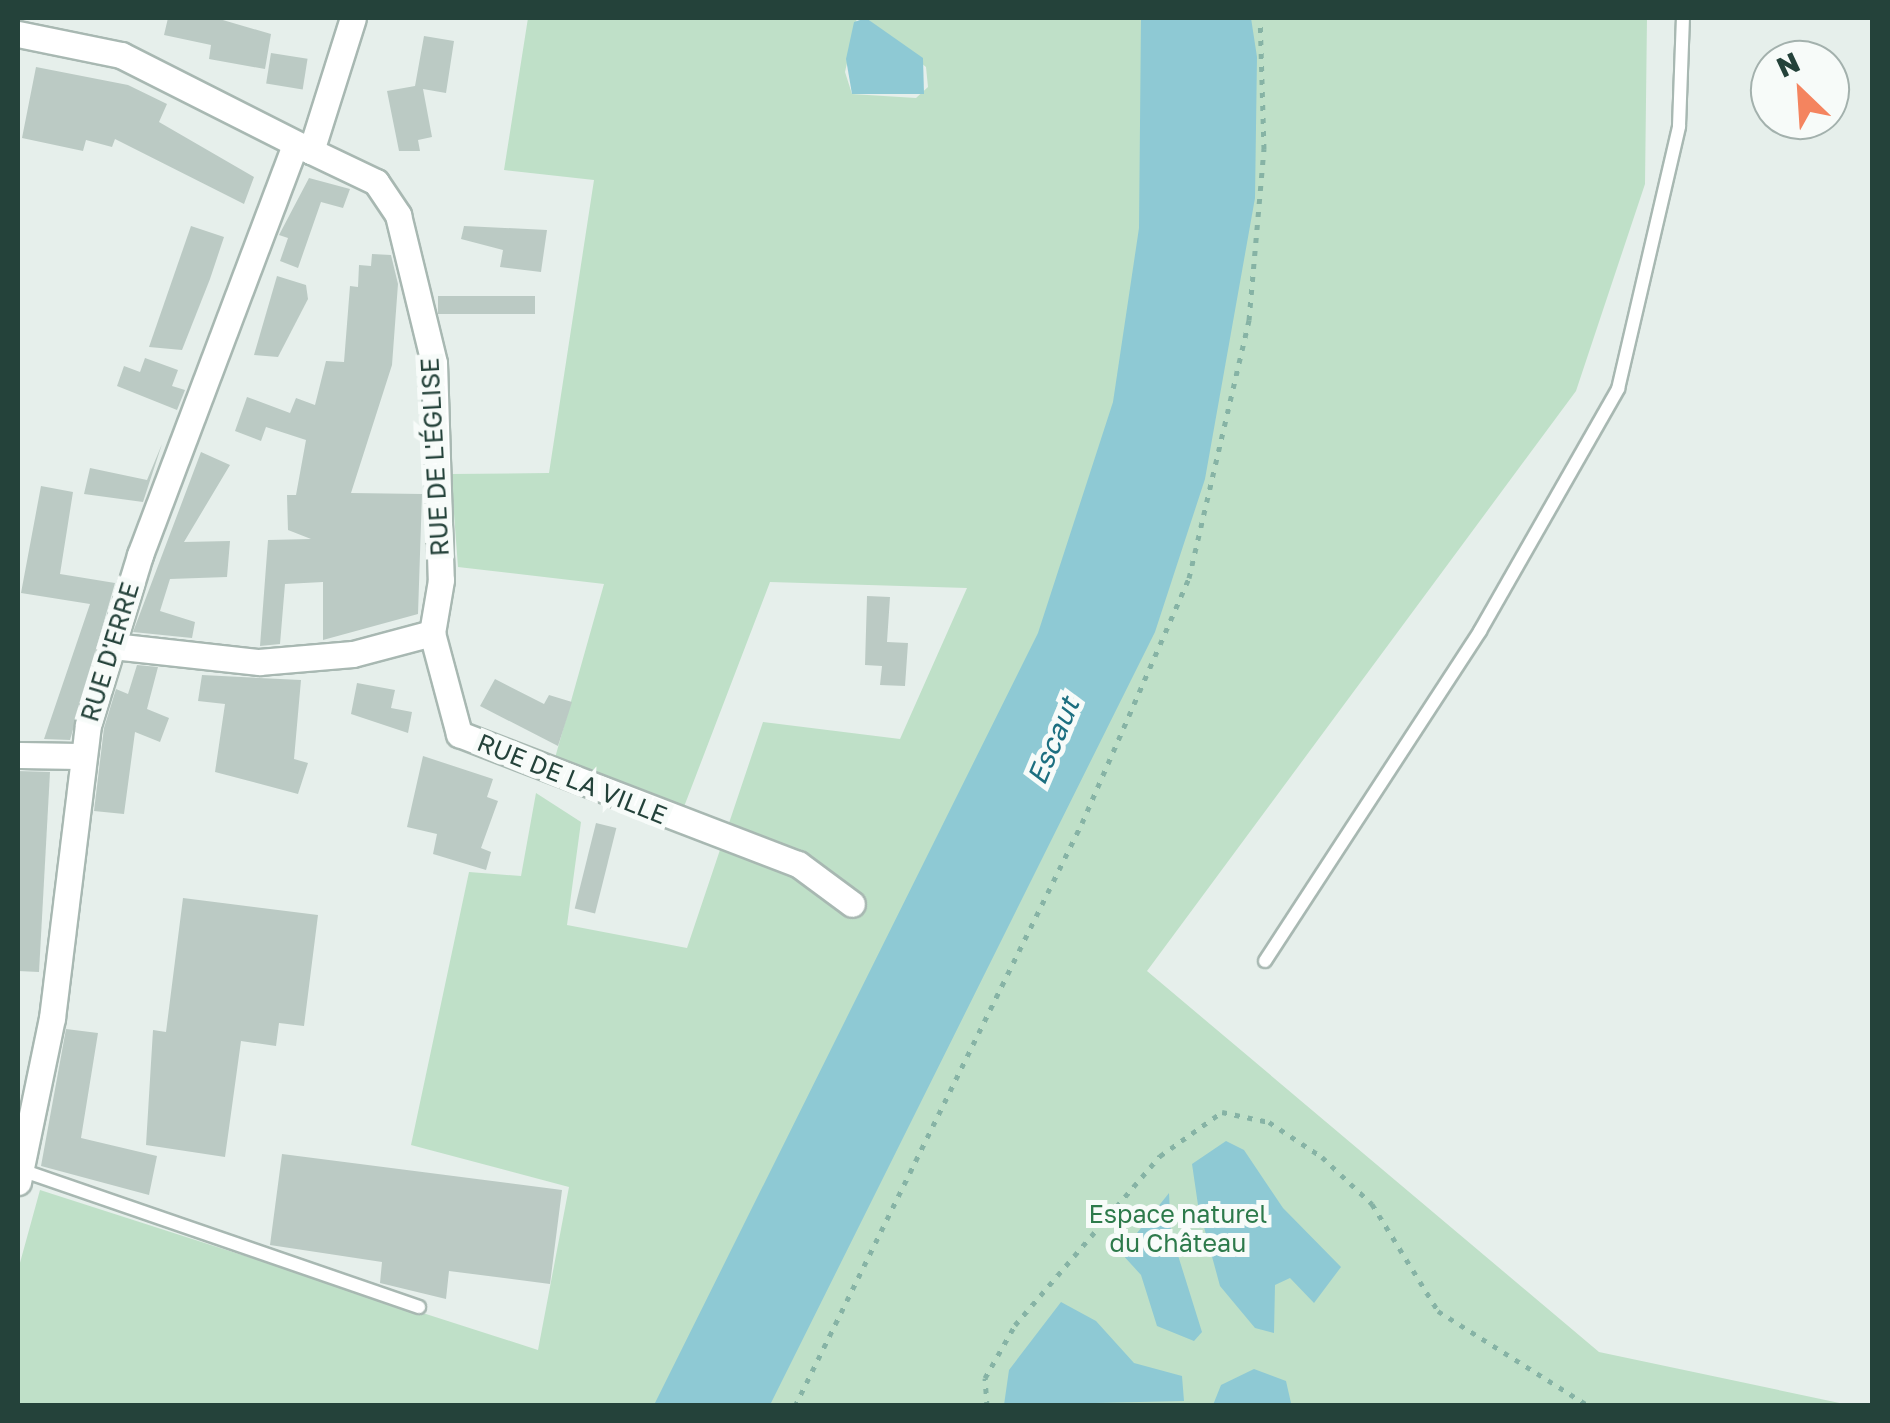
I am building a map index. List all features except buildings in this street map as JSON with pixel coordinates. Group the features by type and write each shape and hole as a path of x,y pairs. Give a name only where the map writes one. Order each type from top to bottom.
{"street":[{"name":"RUE D'ERRE","path":"19,1176 52,1018 81,756 113,646 353,18"},
{"name":"RUE DE L'ÉGLISE","path":"18,34 121,55 376,182 398,215 434,362 441,580 432,633"},
{"path":"113,646 259,662 353,654 432,633"},
{"name":"RUE DE LA VILLE","path":"432,633 460,734 798,864 852,904"},
{"path":"18,755 81,756"}],"lane":[{"path":"1265,961 1480,631 1618,390 1679,126 1683,18"},
{"path":"19,1176 420,1307"}],"path":[{"path":"795,1406 1082,823 1189,578 1249,320 1264,149 1260,18"},
{"path":"987,1406 986,1378 1015,1325 1160,1156 1222,1112 1270,1122 1322,1156 1372,1204 1438,1312 1590,1406"}],"green space":[{"name":"Espace naturel du Château","path":"528,18 857,18 845,72 852,94 916,98 928,87 926,67 866,18 1647,18 1645,184 1576,391 1147,971 1599,1352 1849,1405 18,1406 18,1270 40,1190 538,1350 569,1187 411,1145 469,872 521,876 536,793 581,822 567,925 687,948 763,722 900,739 967,588 770,582 682,812 553,765 604,584 458,567 451,474 549,473 594,180 504,170"}],"water":[{"path":"866,18 923,58 924,94 852,94 846,59 854,22"},
{"name":"Escaut","path":"1141,18 1251,18 1257,57 1255,198 1205,479 1155,632 770,1405 654,1405 1038,633 1113,402 1139,228"},
{"path":"1226,1141 1244,1150 1283,1208 1341,1267 1314,1303 1290,1278 1275,1285 1274,1333 1255,1328 1220,1286 1198,1205 1192,1164"},
{"path":"1169,1193 1171,1233 1202,1332 1194,1341 1157,1326 1141,1275 1121,1253"},
{"path":"1061,1302 1096,1321 1134,1363 1182,1376 1184,1401 1004,1405 1009,1370"},
{"path":"1254,1369 1286,1381 1291,1403 1213,1405 1221,1385"}]}
